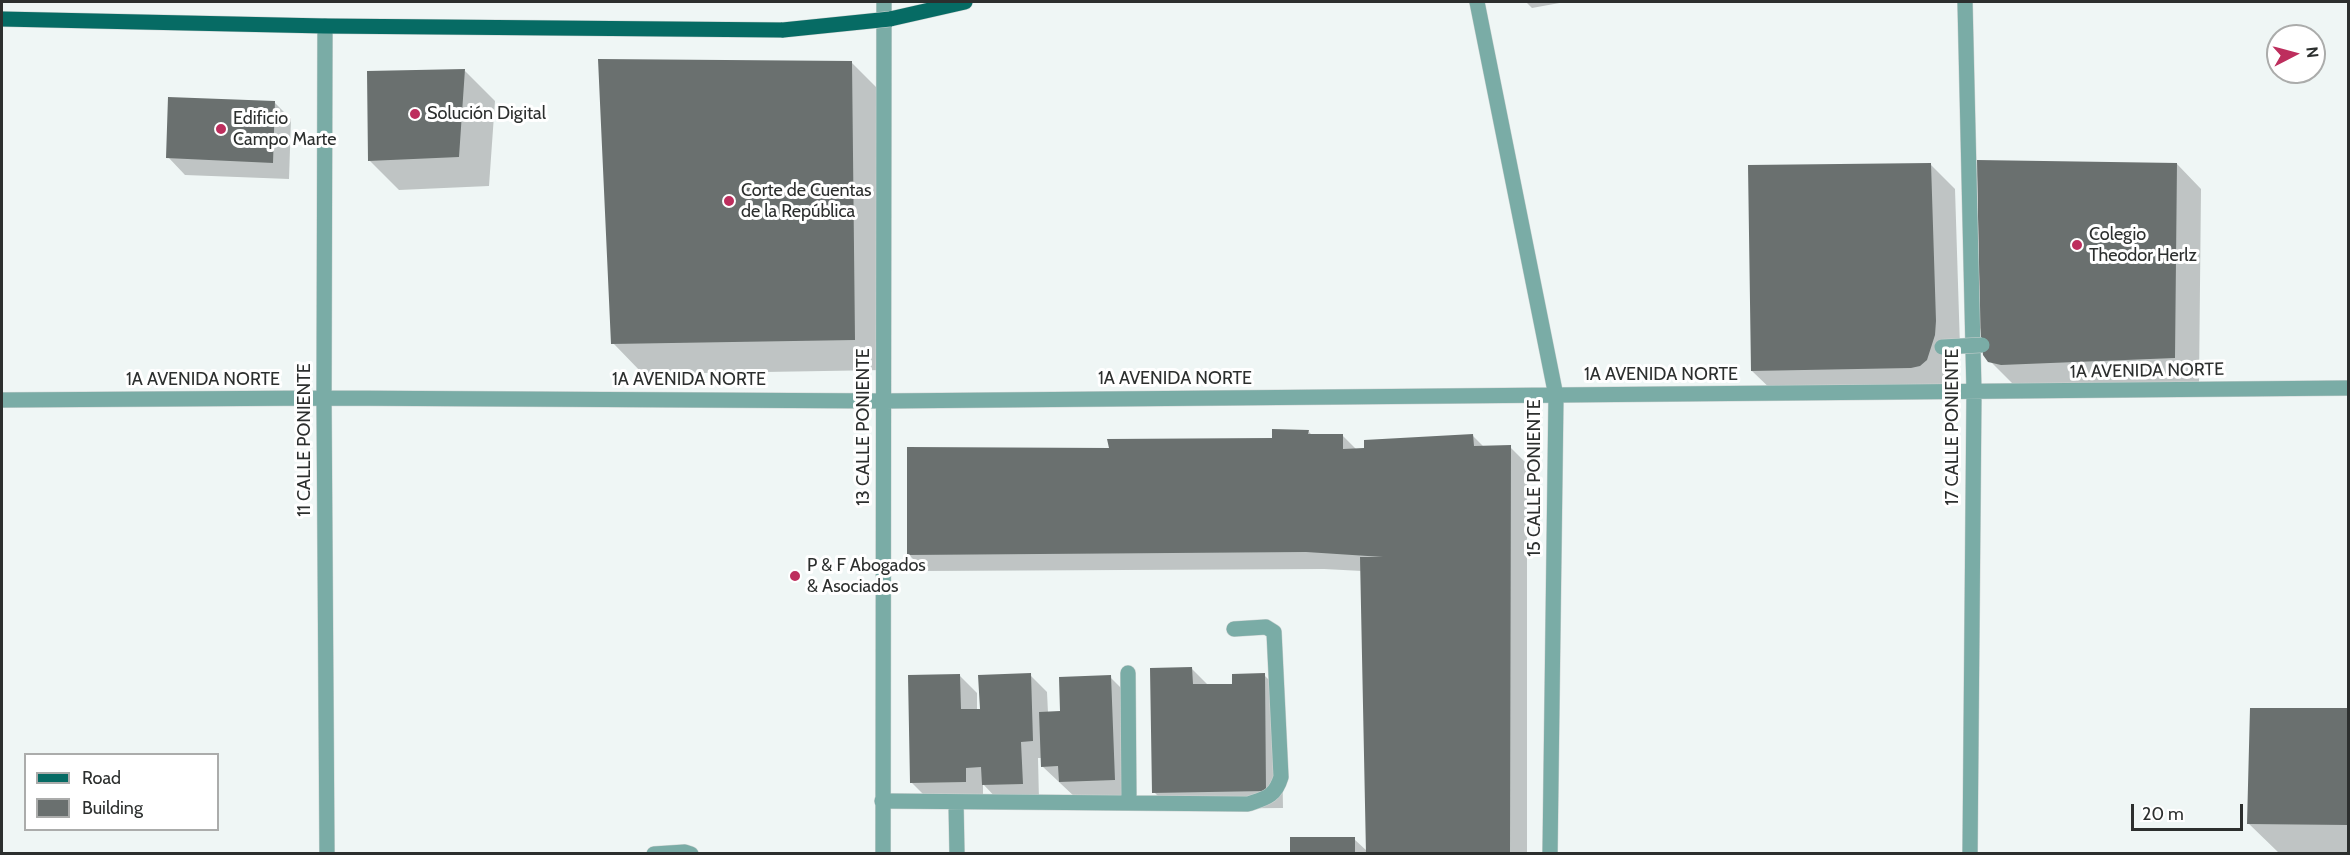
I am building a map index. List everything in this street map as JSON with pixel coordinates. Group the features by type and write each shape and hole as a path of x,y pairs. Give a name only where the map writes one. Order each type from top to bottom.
{"main road":[{"path":"2,19 325,26 783,30 890,20 966,2"}],"street":[{"name":"13 CALLE PONIENTE","path":"882,854 884,2"},
{"name":"15 CALLE PONIENTE","path":"1477,2 1556,396 1550,854"},
{"name":"17 CALLE PONIENTE","path":"1965,2 1974,392 1971,854"},
{"name":"11 CALLE PONIENTE","path":"325,26 324,398 327,854"},
{"path":"1932,347 1982,345"},
{"name":"1A AVENIDA NORTE","path":"2,400 324,398 884,401 2349,388"},
{"path":"882,801 1248,804 1267,797 1277,790 1281,777 1274,632 1266,627 1234,629"},
{"path":"1128,673 1129,803"},
{"path":"956,802 957,854"},
{"path":"654,854 685,852 692,854"}],"building":[{"name":"Corte de Cuentas de la República","path":"598,59 852,61 855,340 611,344"},
{"name":"Solución Digital","path":"465,69 459,157 368,161 367,71"},
{"name":"Edificio Campo Marte","path":"168,97 275,101 273,163 166,158"},
{"name":"Colegio Theodor Herlz","path":"1977,160 2177,163 2175,358 2001,365 1988,362 1983,355 1980,328"},
{"path":"1931,163 1936,321 1935,335 1927,360 1920,366 1911,368 1751,371 1748,165"},
{"path":"1272,429 1309,430 1308,434 1343,434 1343,449 1364,448 1364,440 1473,434 1474,446 1511,445 1510,854 1366,854 1360,557 1383,557 1306,552 907,555 907,447 1109,448 1107,439 1272,438"},
{"path":"1192,667 1193,684 1232,684 1232,674 1265,673 1266,791 1152,793 1150,668"},
{"path":"1031,673 1033,741 1021,742 1023,784 982,785 981,767 966,768 966,782 910,783 908,675 960,674 961,709 980,709 978,675"},
{"path":"1111,675 1115,780 1059,782 1058,766 1041,767 1039,712 1060,711 1059,677"},
{"path":"2250,708 2348,708 2348,825 2247,824"},
{"path":"1290,837 1355,837 1355,854 1290,854"}],"place":[{"name":"Solución Digital","path":"415,114"},
{"name":"Edificio Campo Marte","path":"221,129"},
{"name":"Corte de Cuentas de la República","path":"729,201"},
{"name":"Colegio Theodor Herlz","path":"2077,245"},
{"name":"P & F Abogados & Asociados","path":"795,576"}]}
